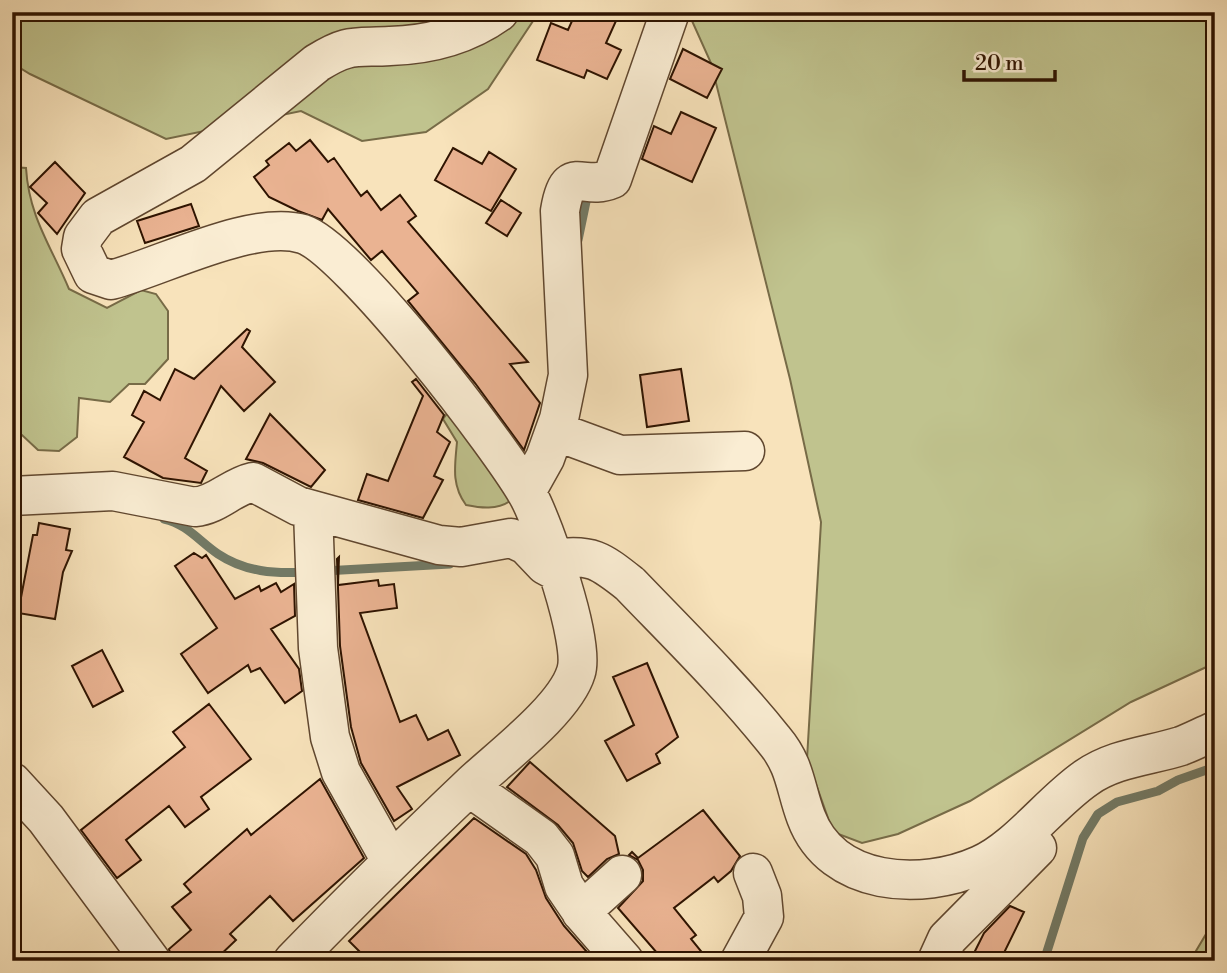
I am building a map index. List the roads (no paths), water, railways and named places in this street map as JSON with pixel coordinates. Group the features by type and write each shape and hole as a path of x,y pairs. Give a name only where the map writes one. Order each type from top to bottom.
{"street":[{"path":"293,961 391,861 539,723 567,690 576,673 577,653 535,532 498,446 378,301 325,248 306,235 269,230 111,280 93,274 81,249 83,237 98,217 193,164 317,63 339,49 363,44 389,46 448,38 480,26 499,12"},
{"path":"535,532 563,434 568,375 560,211 563,191 568,184 612,179 670,12"},
{"path":"563,434 620,454 746,451"},
{"path":"12,496 113,491 195,507 208,506 233,488 253,482 298,506 439,545 461,547 535,532 607,566 639,594 775,741 797,779 806,818 820,841 853,868 880,878 903,881 955,875 974,868 1010,844 1090,775 1123,760 1181,746 1215,731"},
{"path":"313,511 322,693 330,737 341,772 391,861"},
{"path":"936,961 947,939 1082,800 1090,775"},
{"path":"12,782 46,819 152,961"},
{"path":"469,788 517,818 541,838 555,856 564,886 581,912 624,961"},
{"path":"740,961 764,917 762,896 753,873"},
{"path":"581,912 622,875"}],"waterway":[{"path":"578,240 588,192"},
{"path":"164,519 180,525 218,554 239,565 272,572 306,572"},
{"path":"324,571 450,564"},
{"path":"1044,961 1083,838 1098,814 1117,802 1158,791 1178,780 1215,767"}]}
